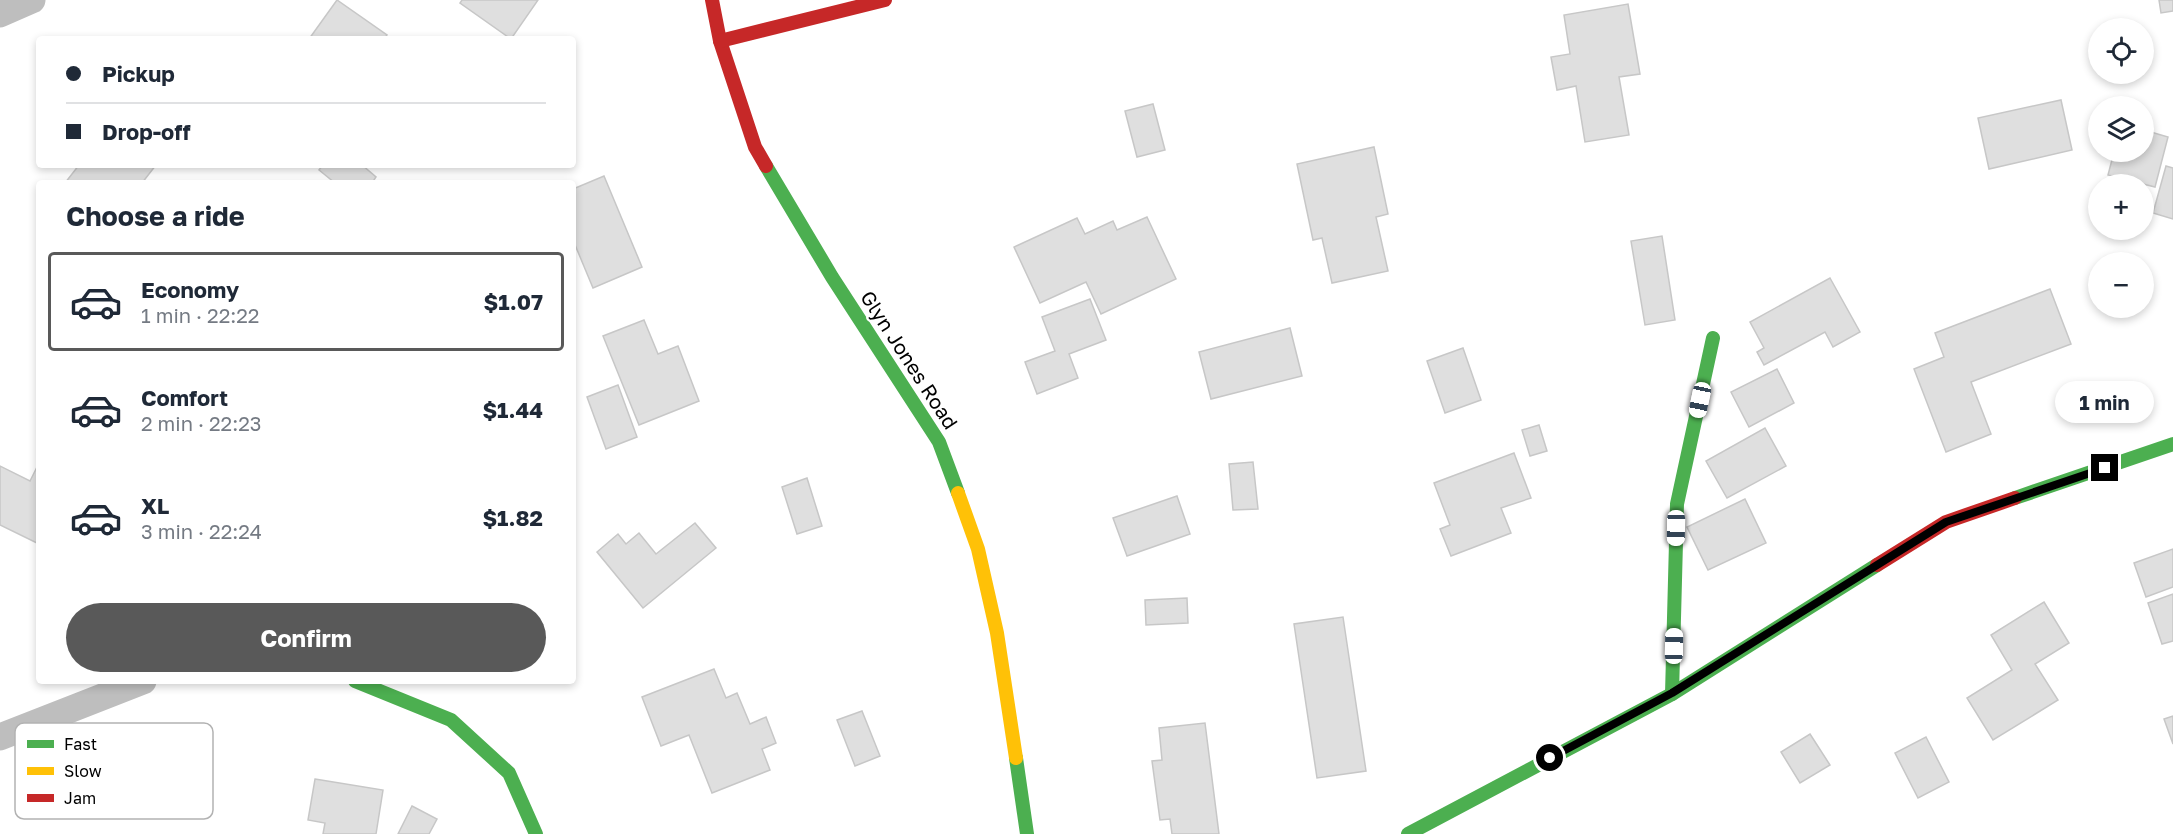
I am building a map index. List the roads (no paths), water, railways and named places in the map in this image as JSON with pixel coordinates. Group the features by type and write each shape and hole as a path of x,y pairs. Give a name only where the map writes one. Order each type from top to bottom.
{"street":[{"path":"0,14 32,0"},
{"name":"Glyn Jones Road","path":"712,0 720,41 755,147 832,277 939,442 978,549 997,633 1027,834"},
{"path":"720,41 885,0"},
{"path":"1672,693 1677,504 1713,338"},
{"path":"1408,834 1672,693 1946,522 2173,444"},
{"path":"36,723 134,684"},
{"path":"362,684 451,720 509,773 536,834"},
{"path":"0,737 15,731"}]}
